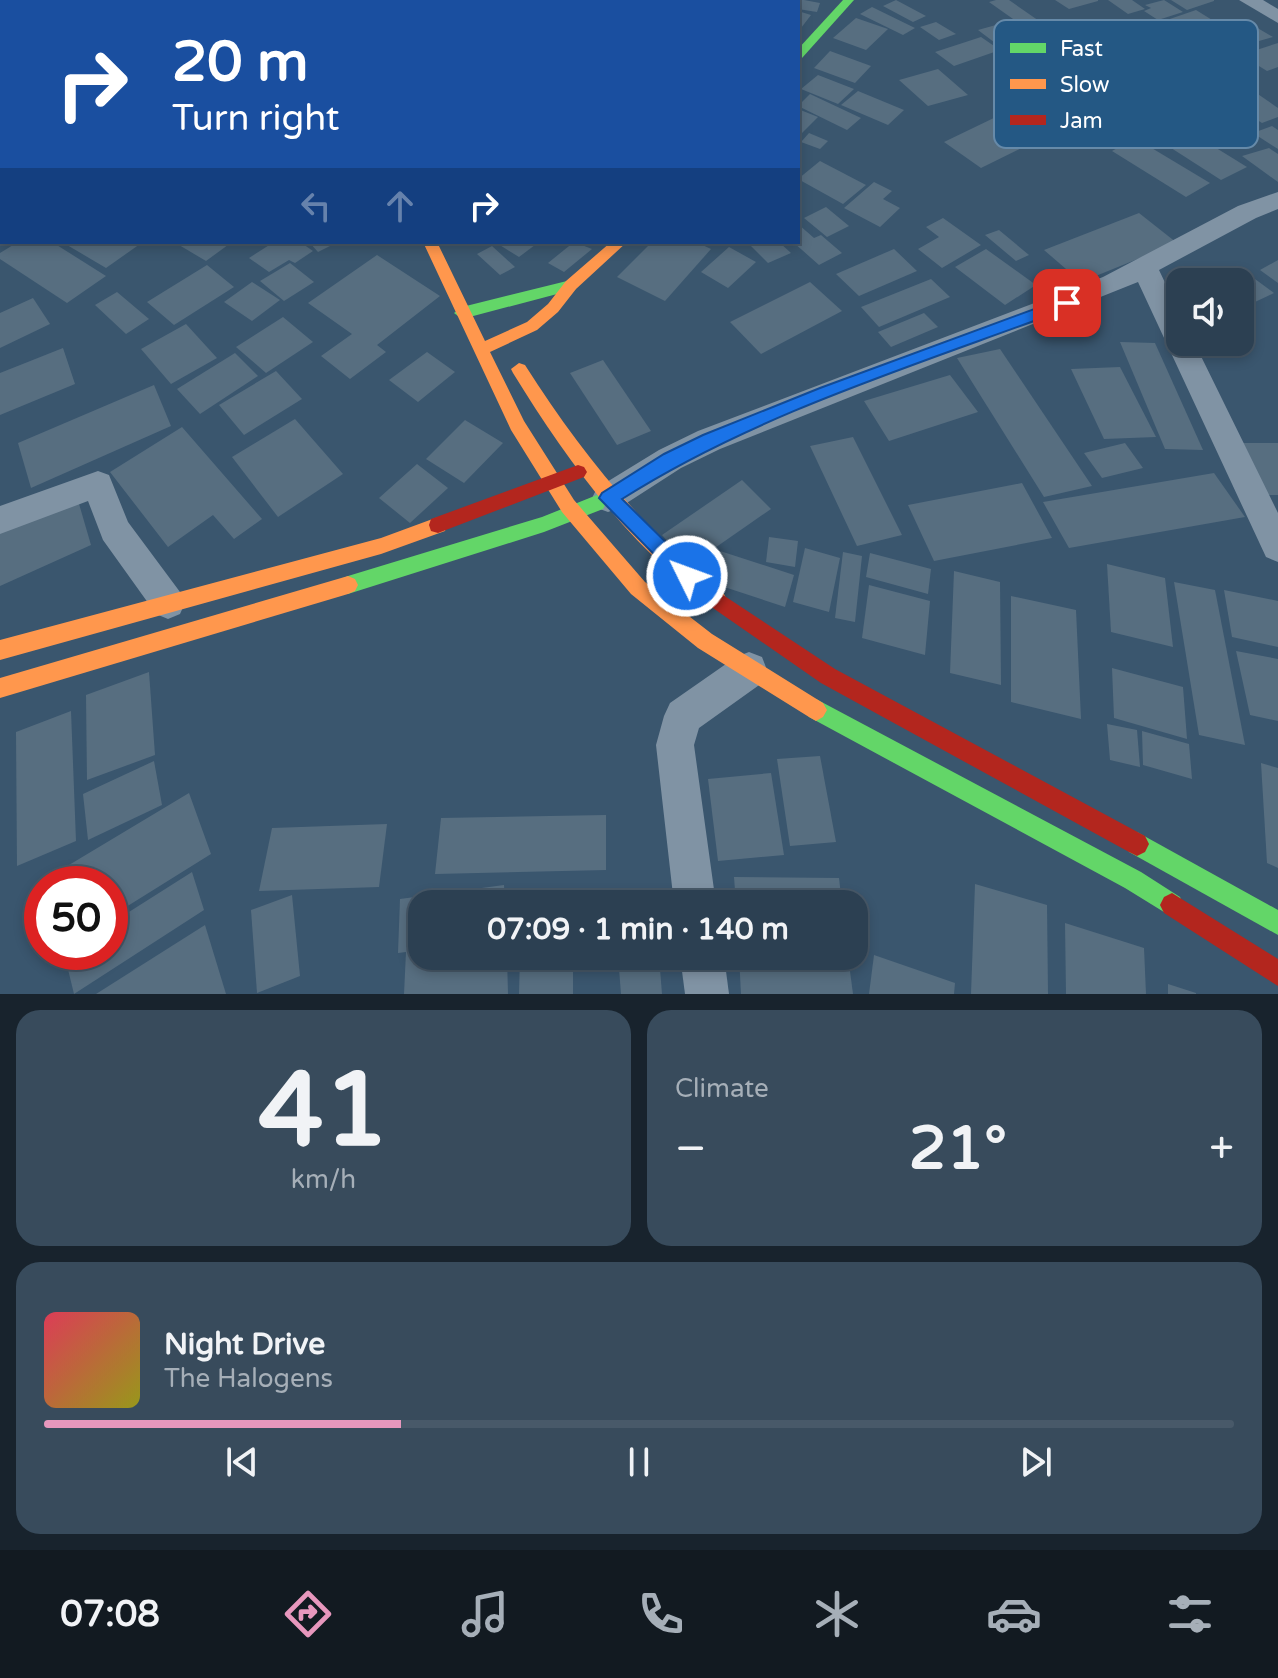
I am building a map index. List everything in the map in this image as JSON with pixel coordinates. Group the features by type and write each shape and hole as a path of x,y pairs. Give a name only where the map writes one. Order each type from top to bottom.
{"main road":[{"path":"800,54 849,0"},
{"path":"431,244 517,425 575,513 638,588 705,641 749,670 884,748 1133,880 1278,974"},
{"path":"451,244 483,307 547,417 608,498 669,560 725,608 810,663 1278,923"},
{"path":"481,350 532,326 553,308 571,285 618,244"},
{"path":"462,313 571,285"},
{"path":"510,449 517,425"},
{"path":"0,650 381,546 554,484 588,468"},
{"path":"461,515 496,482"},
{"path":"0,688 199,631 575,513 608,498"}],"street":[{"path":"1249,0 1278,17"},
{"path":"608,498 670,459 709,440 1112,284 1247,212 1278,200"},
{"path":"1144,267 1278,547"},
{"path":"0,520 98,484 115,530 168,603"},
{"path":"693,890 675,745 683,716 749,670"},
{"path":"704,970 707,994"}],"building":[{"path":"800,0 820,3 817,12 800,9"},
{"path":"896,0 926,16 913,22 883,6"},
{"path":"1009,0 1038,20 1015,20 989,2"},
{"path":"1055,0 1098,0 1098,1 1069,9"},
{"path":"1108,0 1132,0 1145,9 1128,14"},
{"path":"1164,0 1183,12 1158,20 1144,11 1151,8 1145,5"},
{"path":"1171,0 1214,0 1214,1 1187,10"},
{"path":"872,7 915,28 903,35 860,14"},
{"path":"1196,10 1212,20 1167,20"},
{"path":"800,12 811,15 800,29"},
{"path":"856,18 888,29 866,50 833,38"},
{"path":"936,22 956,34 939,40 920,27"},
{"path":"994,26 994,42 978,30"},
{"path":"1258,28 1273,37 1258,41"},
{"path":"981,37 994,46 994,52 954,66 935,52"},
{"path":"1278,43 1278,67 1267,71 1258,65 1258,49"},
{"path":"830,51 871,66 855,83 814,68"},
{"path":"938,69 968,95 928,106 899,80"},
{"path":"818,75 854,89 838,104 801,89"},
{"path":"858,91 904,110 888,125 841,105"},
{"path":"810,94 861,118 847,130 800,107"},
{"path":"1258,94 1278,108 1278,117 1262,123 1258,120"},
{"path":"800,110 818,117 800,135"},
{"path":"994,118 994,148 1022,148 981,168 944,142"},
{"path":"1272,126 1278,130 1278,149 1258,136 1258,131"},
{"path":"809,133 828,141 820,149 801,142"},
{"path":"1117,148 1152,148 1210,183 1186,197 1112,151"},
{"path":"1171,148 1216,148 1247,167 1221,180"},
{"path":"1269,148 1278,154 1278,182 1242,156"},
{"path":"820,161 866,185 843,204 800,177"},
{"path":"874,182 892,191 883,199 900,208 880,227 844,208"},
{"path":"826,207 849,226 827,237 804,218"},
{"path":"1139,213 1177,243 1081,282 1044,250"},
{"path":"943,218 981,245 942,268 918,249 939,237 926,227"},
{"path":"800,226 814,238 821,235 842,253 819,265 795,244 800,244"},
{"path":"999,230 1029,255 1016,261 985,235"},
{"path":"15,244 55,244 106,276 67,303 0,259 0,253"},
{"path":"65,244 140,244 106,268"},
{"path":"177,244 229,244 206,261"},
{"path":"271,244 303,244 313,251 295,263 289,260 269,272 249,258"},
{"path":"311,244 334,244 318,252"},
{"path":"498,244 536,244 519,257"},
{"path":"572,244 592,249 564,272 548,263"},
{"path":"650,244 700,244 711,249 665,301 617,277"},
{"path":"749,244 781,244 791,253 768,263"},
{"path":"492,246 515,267 500,275 477,254"},
{"path":"729,247 756,262 728,288 701,272"},
{"path":"894,249 917,271 859,296 836,274"},
{"path":"986,249 1036,285 1005,305 955,267"},
{"path":"377,255 440,296 377,345 386,352 350,379 321,356 352,334 308,303"},
{"path":"1278,260 1278,283 1260,270"},
{"path":"290,263 314,282 284,301 260,281"},
{"path":"207,265 234,287 174,325 147,302"},
{"path":"1254,278 1274,293 1254,302"},
{"path":"931,279 950,297 879,327 861,307"},
{"path":"252,282 280,300 252,321 224,302"},
{"path":"810,282 842,311 761,354 730,322"},
{"path":"117,292 149,319 126,334 95,305"},
{"path":"33,298 50,324 0,348 0,313"},
{"path":"924,313 938,327 891,347 878,332"},
{"path":"283,317 313,342 266,373 236,347"},
{"path":"186,324 217,358 171,384 141,349"},
{"path":"1120,342 1155,343 1203,450 1165,449"},
{"path":"63,348 75,384 0,415 0,373"},
{"path":"1000,349 1092,486 1044,497 957,358"},
{"path":"427,352 455,372 418,402 389,380"},
{"path":"235,353 258,376 200,414 177,389"},
{"path":"603,360 651,431 617,445 570,373"},
{"path":"1120,367 1156,437 1104,439 1071,369"},
{"path":"276,371 302,399 244,435 219,405"},
{"path":"950,375 978,412 889,441 864,401"},
{"path":"154,385 171,426 31,488 18,443"},
{"path":"295,419 343,474 278,517 232,457"},
{"path":"465,420 503,443 464,483 426,459"},
{"path":"182,427 262,519 234,539 213,515 168,547 110,472"},
{"path":"853,437 902,535 857,546 810,446"},
{"path":"1125,443 1143,468 1102,478 1084,453"},
{"path":"1238,443 1278,443 1278,495 1266,495"},
{"path":"417,464 448,488 410,523 379,498"},
{"path":"1214,473 1245,517 1069,548 1043,502"},
{"path":"742,480 771,509 689,566 662,535"},
{"path":"1022,483 1052,538 934,561 908,505"},
{"path":"77,497 91,545 0,586 0,531"},
{"path":"769,537 798,541 795,567 766,562"},
{"path":"805,548 840,558 829,612 793,602"},
{"path":"717,550 794,575 785,607 706,581"},
{"path":"843,552 862,556 855,622 835,618"},
{"path":"870,553 931,569 928,594 866,577"},
{"path":"1107,564 1165,578 1173,647 1111,632"},
{"path":"954,571 1000,582 1001,685 950,673"},
{"path":"1174,582 1215,590 1245,745 1199,735"},
{"path":"869,585 930,601 925,655 862,638"},
{"path":"1224,590 1278,601 1278,647 1232,637"},
{"path":"1011,596 1076,610 1081,719 1011,702"},
{"path":"1236,651 1278,659 1278,721 1250,715"},
{"path":"1112,668 1183,687 1187,739 1114,718"},
{"path":"149,672 155,755 87,780 86,695"},
{"path":"71,711 76,841 17,866 16,732"},
{"path":"1107,724 1137,730 1140,767 1110,760"},
{"path":"1142,731 1189,744 1192,779 1143,765"},
{"path":"820,756 836,842 790,846 777,759"},
{"path":"154,761 162,805 88,840 83,794"},
{"path":"1261,763 1278,768 1278,868 1267,863"},
{"path":"771,773 784,855 718,861 708,779"},
{"path":"189,793 211,854 128,906 128,866 67,866"},
{"path":"606,815 606,870 435,874 441,818"},
{"path":"387,824 379,887 259,891 272,828"},
{"path":"192,872 204,910 128,959 128,913"},
{"path":"734,877 839,878 840,890 735,890"},
{"path":"975,884 1047,905 1048,994 971,994"},
{"path":"504,885 504,890 467,890"},
{"path":"292,895 300,976 257,993 251,910"},
{"path":"408,898 408,970 507,970 508,994 404,994 406,952 398,953 400,899"},
{"path":"1065,923 1144,948 1146,994 1066,994"},
{"path":"205,925 226,994 96,994"},
{"path":"874,955 955,983 954,994 869,994"},
{"path":"68,970 111,970 74,994"},
{"path":"520,970 573,970 573,994 519,994"},
{"path":"619,970 660,970 662,994 621,994"},
{"path":"740,970 850,970 853,994 741,994"},
{"path":"1168,984 1196,993 1196,994 1168,994"}],"traffic: fast":[{"path":"800,54 849,0"},
{"path":"462,313 571,285"},
{"path":"348,585 544,524 597,503"},
{"path":"816,710 1133,880 1172,905"},
{"path":"1137,844 1278,923"}],"traffic: slow":[{"path":"431,244 517,425 568,506 638,588 705,641 816,710"},
{"path":"481,350 532,326 553,308 571,285 618,244"},
{"path":"519,369 561,434 607,494 659,550 717,600"},
{"path":"0,650 381,546 438,525"},
{"path":"0,688 348,585"}],"traffic: jam":[{"path":"438,525 578,472"},
{"path":"717,600 828,676 1137,844"},
{"path":"1172,905 1278,974"}],"route":[{"path":"687,576 608,498 670,459 709,440 1067,303"}]}
